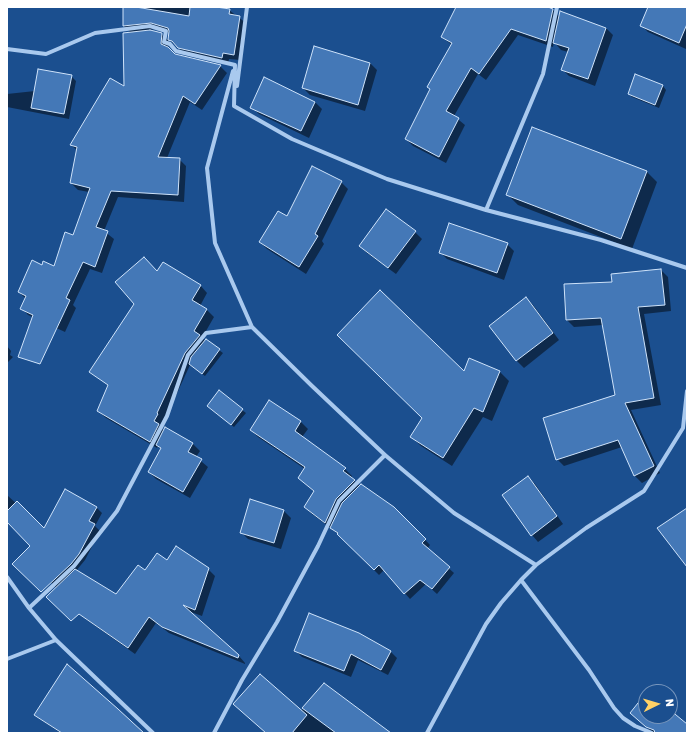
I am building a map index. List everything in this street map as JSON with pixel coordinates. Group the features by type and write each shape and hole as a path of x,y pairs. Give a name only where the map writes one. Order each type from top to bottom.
{"street":[{"path":"234,106 247,7"},
{"path":"486,210 543,74 557,7"},
{"path":"7,49 46,54 94,34 150,26 166,31 164,42 170,44 176,51 235,65"},
{"path":"234,106 235,65"},
{"path":"235,65 207,168 215,243 252,327 385,455 454,512 536,565"},
{"path":"234,106 292,139 386,179 486,210 602,240 687,268"},
{"path":"29,608 74,566 117,511 168,416 176,387 188,354 206,334 252,327"},
{"path":"427,733 486,624 501,603 521,580 536,565 586,528 644,491 683,428 687,391"},
{"path":"683,428 687,432"},
{"path":"214,733 242,680 277,622 318,546 339,501 385,455"},
{"path":"7,578 29,608 56,640 153,733"},
{"path":"521,580 589,670 614,708 623,718 635,726 652,733"},
{"path":"7,660 56,640"}],"building":[{"path":"123,7 136,7 189,16 190,7 216,7 230,9 229,14 240,16 234,55 223,53 222,58 178,48 172,41 168,40 168,28 151,23 123,26"},
{"path":"456,7 548,7 553,9 546,41 511,29 479,74 471,68 446,111 459,118 439,157 405,139 430,89 427,87 452,43 441,37"},
{"path":"648,7 687,7 687,24 679,43 640,26"},
{"path":"560,11 606,28 588,79 561,70 569,48 553,43"},
{"path":"150,30 162,33 161,44 168,47 175,54 221,65 195,104 183,96 158,157 180,158 178,195 111,191 96,227 108,231 95,267 83,262 66,298 70,300 40,364 18,357 33,315 20,309 26,296 18,292 32,260 42,265 43,261 54,266 65,232 73,235 90,188 70,183 77,147 70,145 110,78 124,86 123,33"},
{"path":"314,46 370,63 358,105 302,88"},
{"path":"38,69 72,75 64,114 31,108"},
{"path":"635,74 663,85 655,105 628,94"},
{"path":"264,77 315,102 301,131 250,108"},
{"path":"532,127 647,171 621,239 506,195"},
{"path":"312,166 342,181 315,234 318,236 299,267 259,242 278,211 287,216"},
{"path":"386,209 416,231 388,268 359,246"},
{"path":"449,223 508,243 497,273 439,253"},
{"path":"144,257 157,271 163,262 201,285 192,300 207,309 194,331 200,335 185,353 157,413 158,414 154,421 159,424 150,442 97,411 108,385 89,372 134,304 115,282"},
{"path":"661,269 665,305 638,307 654,398 625,403 654,466 634,476 618,440 556,460 543,418 615,395 601,318 566,320 564,284 612,282 611,274"},
{"path":"380,290 464,371 469,358 500,371 483,412 474,408 443,458 410,437 422,418 337,335"},
{"path":"526,297 553,333 516,361 489,326"},
{"path":"206,339 220,349 202,374 189,364 191,357"},
{"path":"219,390 243,409 231,425 207,406"},
{"path":"269,400 301,421 295,431 346,468 343,471 355,480 336,499 325,523 304,507 314,491 298,478 305,467 250,430"},
{"path":"165,427 193,443 188,452 202,459 183,492 148,472 161,448 156,445"},
{"path":"528,476 557,516 531,536 502,495"},
{"path":"361,484 394,507 426,539 422,543 450,567 432,589 420,580 404,594 379,565 374,570 337,534 338,533 330,528 342,503"},
{"path":"65,489 97,507 89,521 95,524 79,554 71,564 41,592 12,564 30,546 7,522 7,511 17,501 44,528"},
{"path":"250,499 284,510 274,543 240,533"},
{"path":"687,508 687,567 657,528"},
{"path":"176,546 209,568 195,610 183,605 239,655 238,658 162,627 149,617 128,648 79,614 71,621 46,597 75,569 116,594 138,565 145,570 157,553 167,560"},
{"path":"309,613 359,633 391,651 381,670 351,654 344,671 294,651"},
{"path":"67,664 144,733 62,733 34,715"},
{"path":"260,674 307,715 292,733 266,733 233,704"},
{"path":"324,683 391,733 336,733 302,708"},
{"path":"638,703 638,720 630,713"},
{"path":"678,717 687,724 687,733 655,733 654,730 643,724 678,724"}]}
